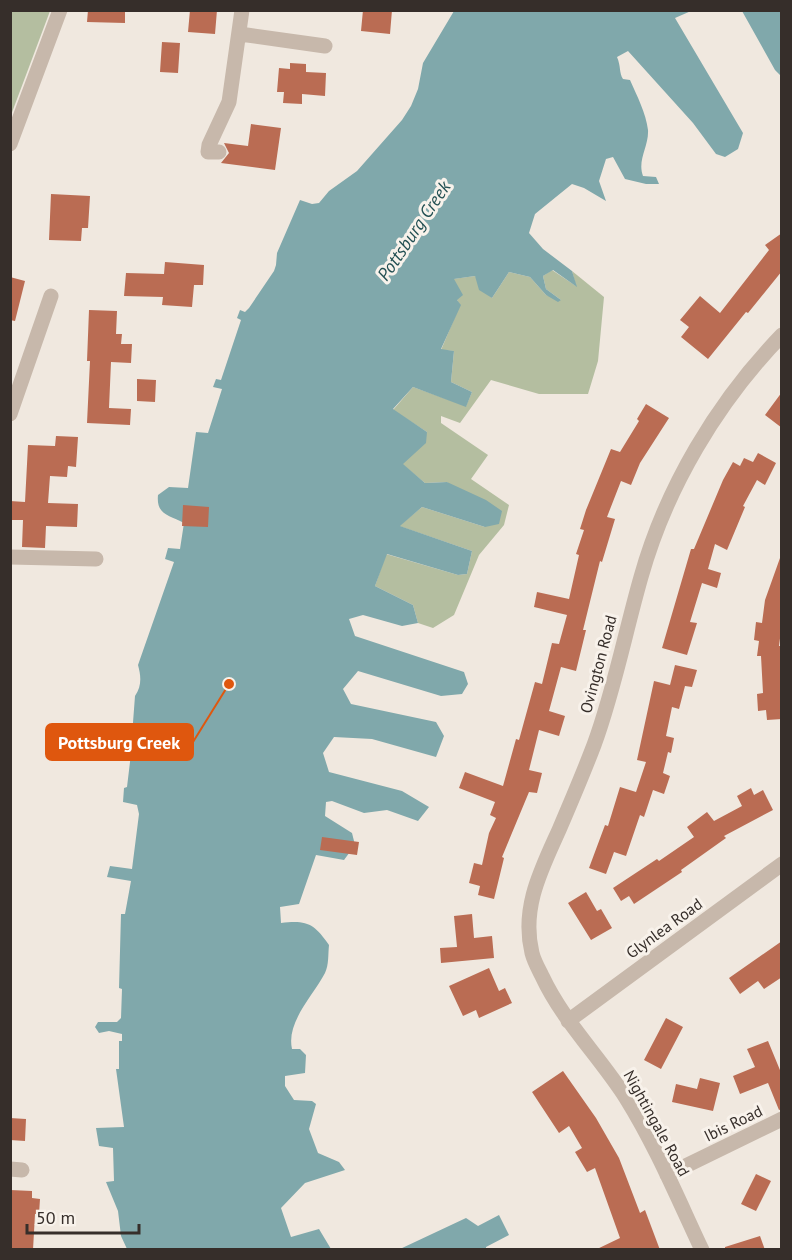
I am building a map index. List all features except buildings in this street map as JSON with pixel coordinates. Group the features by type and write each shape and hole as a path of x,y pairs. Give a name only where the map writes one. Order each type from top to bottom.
{"street":[{"path":"10,144 60,10"},
{"path":"219,152 208,152 229,102 242,10"},
{"path":"240,34 325,46"},
{"path":"10,414 51,296"},
{"name":"Ovington Road","path":"568,1021 549,991 532,956 528,918 538,875 573,798 595,741 641,574 666,508 688,464 726,402 744,377 782,335"},
{"path":"10,557 96,559"},
{"name":"Glynlea Road","path":"568,1021 782,864"},
{"name":"Nightingale Road","path":"568,1021 626,1099 667,1175 702,1250"},
{"name":"Ibis Road","path":"667,1175 782,1119"}],"green space":[{"path":"50,11 11,115 10,12"},
{"path":"552,270 576,286 572,271 604,297 598,361 588,394 539,394 491,380 460,423 441,416 441,423 488,455 471,479 509,505 504,525 479,555 454,615 433,628 418,623 413,605 375,586 386,554 458,575 467,574 472,551 399,526 422,507 485,527 447,482 425,483 402,464 427,432 393,410 413,387 466,406 472,392 451,382 454,351 441,350 460,305 453,279 475,276 492,298 509,272 530,277 546,295 561,300 546,289 543,276"}],"water":[{"path":"454,11 691,11 675,18 743,133 738,149 725,157 716,154 693,123 628,51 617,57 622,77 630,80 647,124 648,136 641,164 643,176 656,177 659,184 646,184 625,179 613,157 606,159 599,181 606,201 572,184 535,214 529,233 543,249 572,271 577,287 553,270 543,276 546,289 561,300 558,302 546,295 530,277 509,272 492,298 479,290 475,276 454,279 463,295 457,300 461,305 441,349 454,351 451,382 472,392 466,407 413,387 393,409 427,432 426,443 403,464 425,483 447,482 486,500 502,511 499,524 485,527 422,507 400,526 472,551 467,574 458,575 387,554 375,586 413,605 418,623 402,626 363,615 349,619 355,636 464,672 468,684 462,694 441,696 358,671 343,689 351,704 436,722 444,736 436,757 372,739 334,737 323,753 329,772 402,791 429,807 418,821 387,810 364,813 332,801 326,802 325,816 352,833 355,845 344,860 316,855 299,904 280,907 281,923 298,922 310,925 329,945 325,973 302,1009 291,1039 292,1049 300,1049 306,1055 305,1073 285,1076 285,1086 294,1100 312,1101 316,1104 309,1129 318,1153 339,1162 345,1170 305,1183 281,1208 291,1237 319,1229 331,1249 127,1249 121,1236 118,1211 106,1182 114,1181 113,1148 99,1146 96,1128 124,1127 116,1069 119,1069 119,1041 122,1041 122,1034 109,1031 99,1033 95,1027 98,1022 117,1022 121,1018 122,989 119,988 121,914 125,914 131,881 107,877 110,866 132,869 139,814 137,805 123,802 130,762 135,696 140,681 138,665 174,562 165,559 168,548 180,549 184,523 161,511 158,495 169,487 188,488 196,432 208,433 222,389 213,387 216,379 221,380 241,320 237,318 240,310 245,312 249,308 274,271 277,253 300,200 312,204 319,203 329,191 357,171 402,120 418,89 423,63"},
{"path":"742,11 781,11 781,76 775,70"},
{"path":"499,1215 509,1235 486,1249 400,1249 466,1218 478,1226"}],"place":[{"name":"Pottsburg Creek","path":"229,684"}]}
